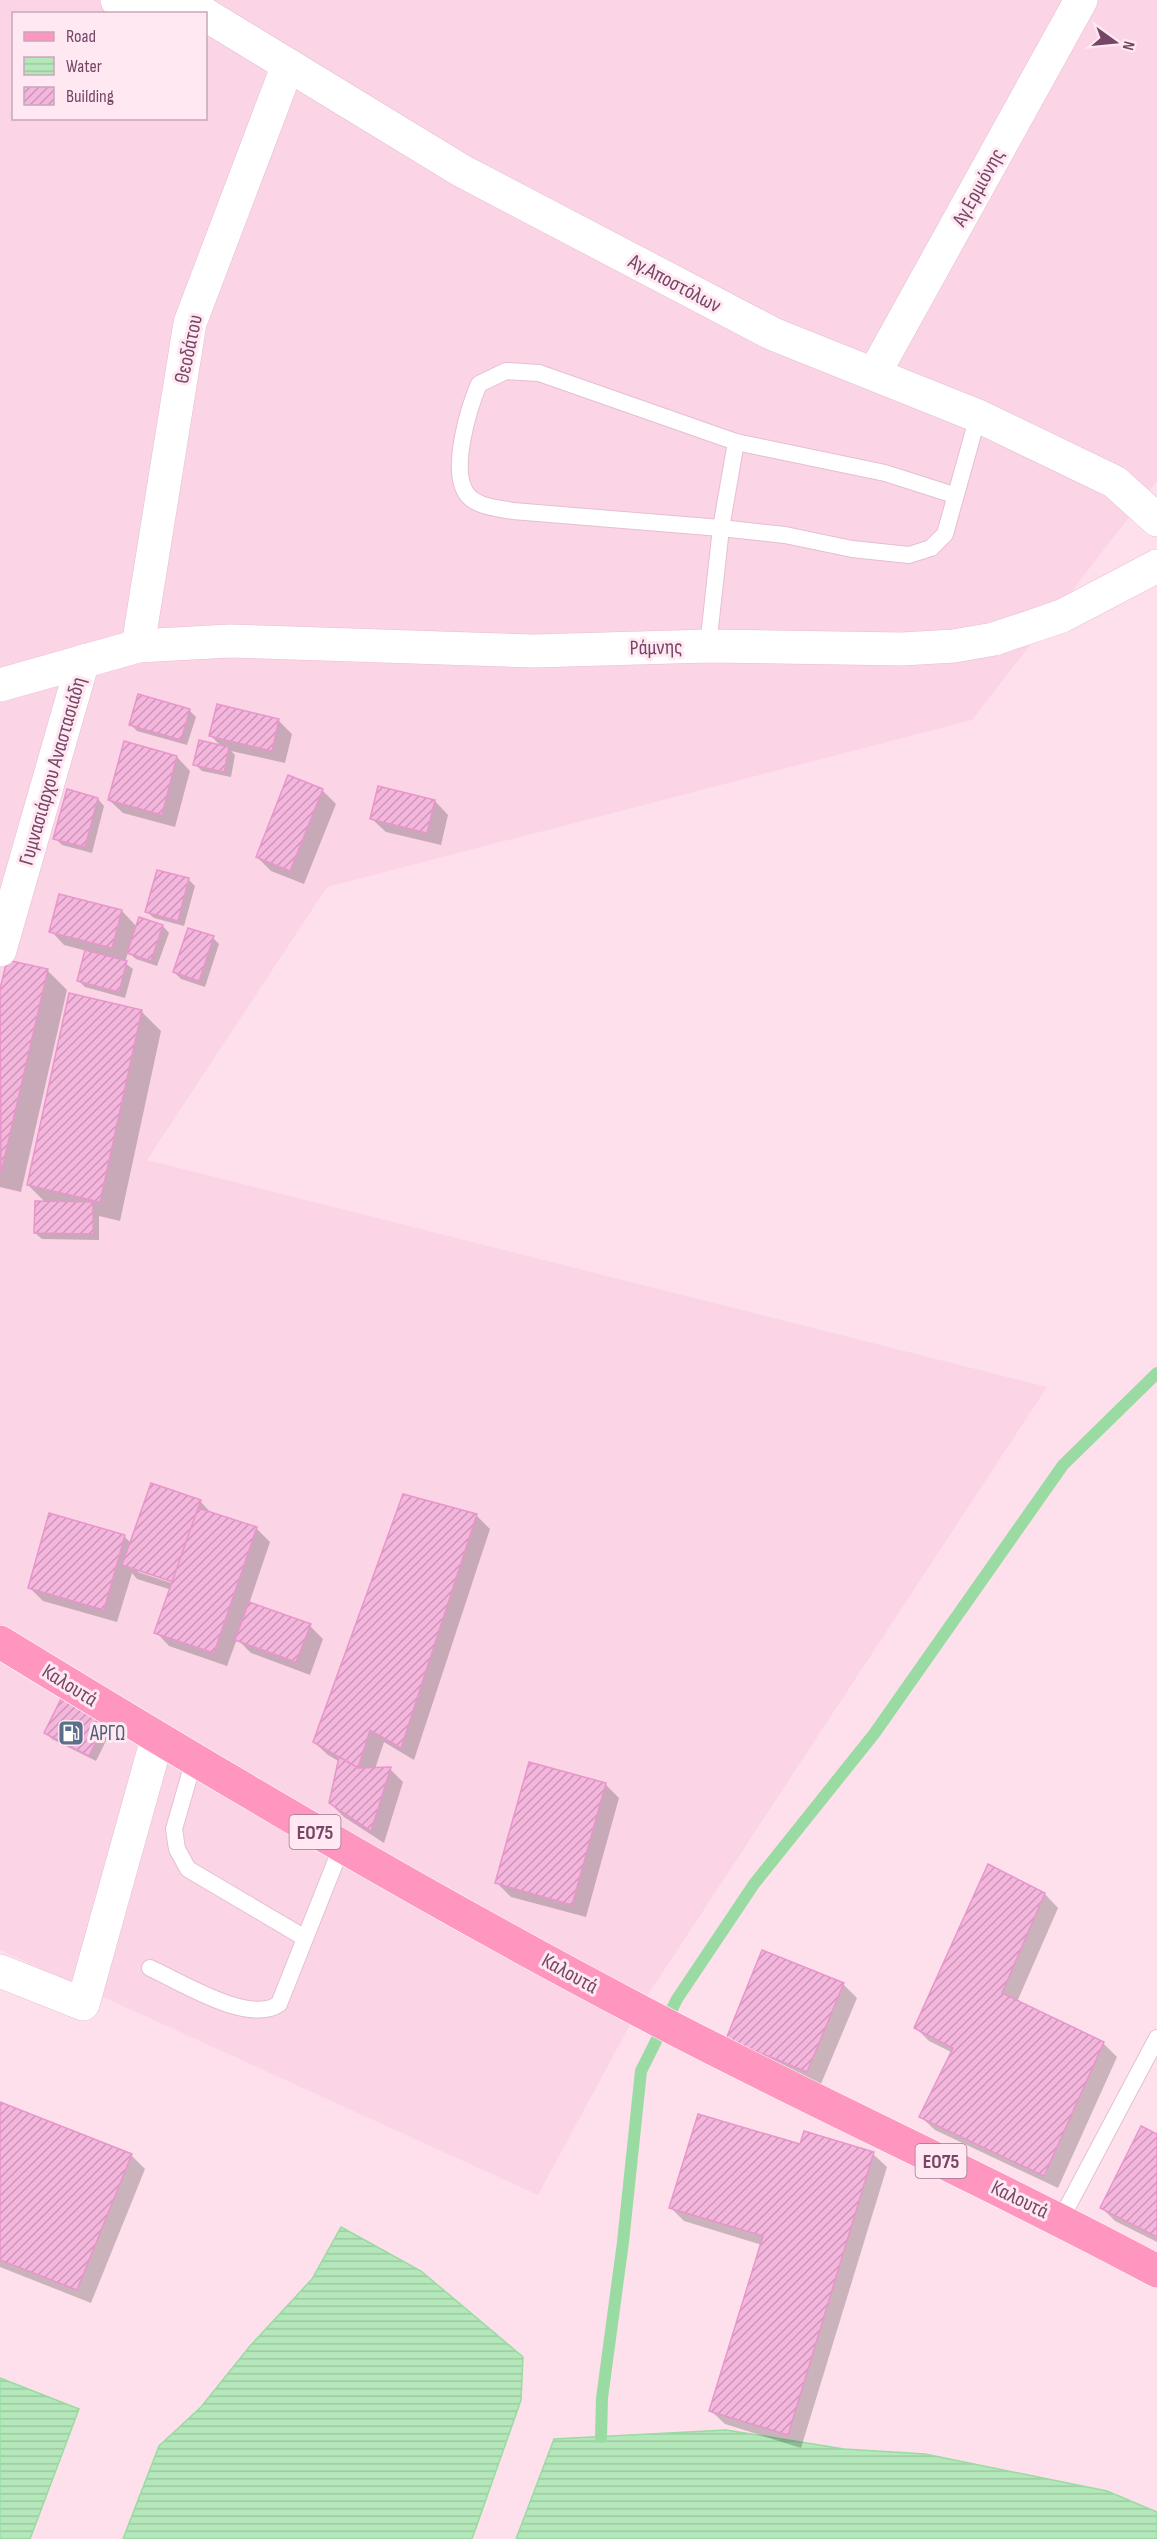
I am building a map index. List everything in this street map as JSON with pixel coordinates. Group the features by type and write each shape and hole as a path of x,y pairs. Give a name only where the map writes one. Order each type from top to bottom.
{"main road":[{"name":"Καλουτά","path":"0,1642 157,1739 341,1848 638,2010 722,2054 1061,2219 1157,2271"}],"street":[{"name":"Αγ.Αποστόλων","path":"117,0 192,12"},
{"path":"206,12 215,0"},
{"name":"Αγ.Ερμιόνης","path":"874,374 1081,0"},
{"name":"Αγ.Αποστόλων","path":"207,16 483,182 773,334 978,416 1115,482 1157,520"},
{"name":"Θεοδάτου","path":"138,646 190,323 288,65"},
{"name":"Ράμνης","path":"0,685 138,646 230,641 534,651 708,646 902,649 954,646 994,639 1062,616 1157,566"},
{"name":"Γυμνασιάρχου Αναστασιάδη","path":"0,950 83,661"},
{"path":"0,1971 83,2004 157,1739"}],"lane":[{"path":"954,495 885,473 736,442 539,373 506,371 479,384 467,413 460,473 466,493 481,505 513,511 786,535 852,549 909,555 931,548 945,534 954,495 978,416"},
{"path":"708,646 720,528 736,442"},
{"path":"194,1761 174,1829 177,1849 188,1869 305,1938"},
{"path":"150,1968 242,2010 271,2010 279,2004 341,1848"},
{"path":"1061,2219 1157,2038"}],"shaded area":[{"path":"0,0 1157,0 1157,481 972,720 327,887 147,1160 1047,1387 638,2010 538,2195 0,1950"}],"water":[{"path":"341,2227 421,2271 523,2357 521,2400 472,2539 123,2539 159,2446 201,2407 250,2346 312,2279"},
{"path":"0,2378 79,2409 30,2539 0,2539"},
{"path":"726,2430 844,2449 925,2454 1107,2491 1157,2512 1157,2539 516,2539 554,2439"}],"building":[{"path":"138,694 190,709 181,740 129,725"},
{"path":"217,704 279,719 272,751 209,736"},
{"path":"199,740 229,747 224,772 193,765"},
{"path":"124,741 177,756 162,815 108,800"},
{"path":"288,775 323,789 290,871 256,857"},
{"path":"378,786 435,800 427,833 370,819"},
{"path":"67,789 98,798 85,847 53,839"},
{"path":"157,870 189,878 178,921 145,912"},
{"path":"59,894 122,910 112,948 49,932"},
{"path":"139,917 163,925 151,961 127,953"},
{"path":"188,928 214,936 199,981 173,972"},
{"path":"85,950 127,961 119,992 77,981"},
{"path":"7,960 48,969 1,1173 0,989"},
{"path":"69,993 142,1010 100,1202 27,1185"},
{"path":"35,1201 93,1202 93,1234 34,1233"},
{"path":"151,1483 201,1500 173,1582 122,1565"},
{"path":"403,1494 477,1514 401,1748 370,1730 358,1768 313,1742"},
{"path":"198,1508 257,1527 214,1653 154,1633"},
{"path":"49,1513 125,1535 104,1610 28,1588"},
{"path":"249,1602 311,1624 296,1662 235,1640"},
{"path":"62,1697 107,1719 89,1756 44,1733"},
{"path":"339,1757 358,1768 391,1767 371,1831 329,1803"},
{"path":"529,1762 606,1783 572,1905 495,1883"},
{"path":"988,1864 1045,1893 1002,1993 1104,2042 1044,2176 919,2117 953,2048 914,2028"},
{"path":"762,1950 844,1983 807,2072 726,2039"},
{"path":"0,2102 132,2154 77,2290 0,2260"},
{"path":"698,2114 800,2144 804,2131 874,2152 788,2435 709,2411 763,2236 669,2208"},
{"path":"1141,2126 1157,2134 1157,2237 1100,2208"}],"waterway":[{"path":"601,2437 602,2398 623,2242 641,2071 677,1999 754,1884 874,1734 1063,1465 1157,1373"}],"place":[{"name":"ΑΡΓΩ","path":"71,1733"}]}
